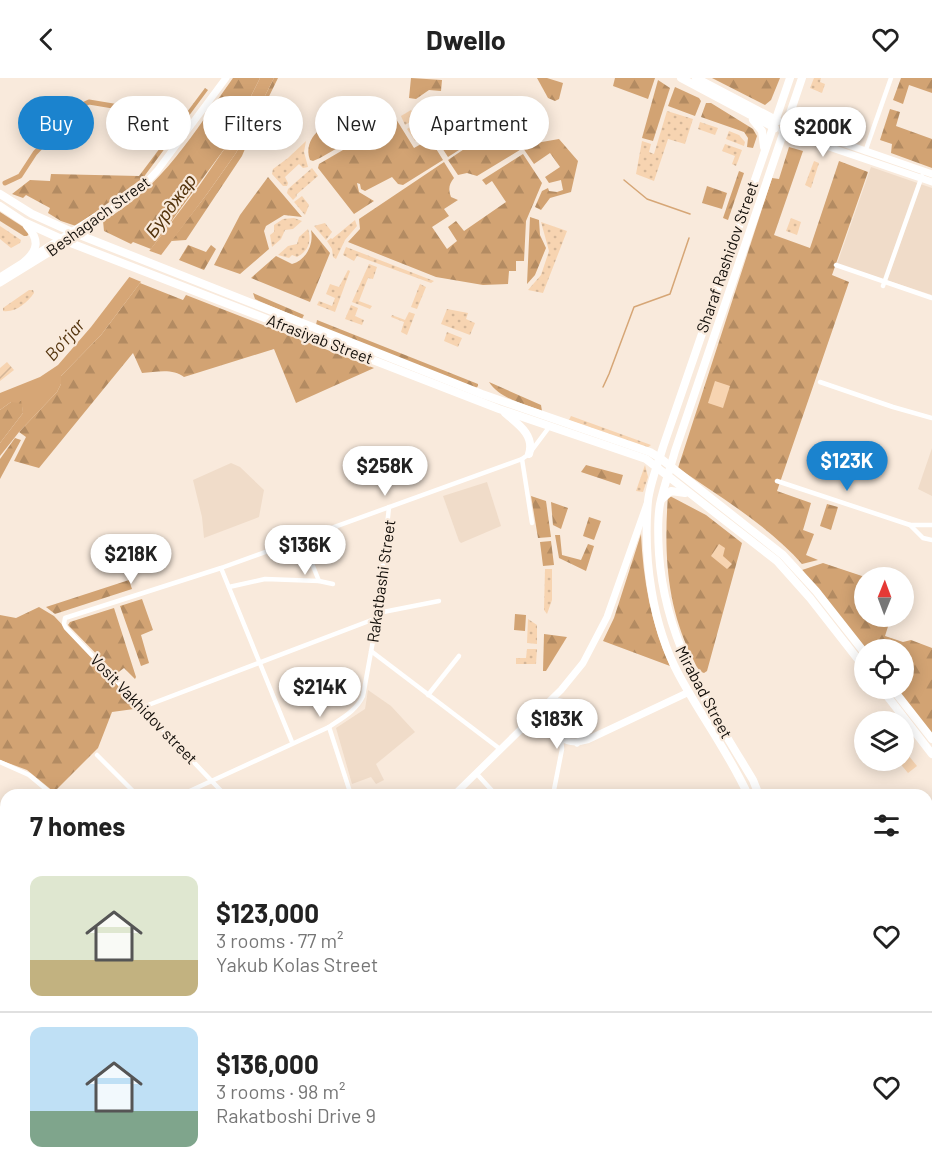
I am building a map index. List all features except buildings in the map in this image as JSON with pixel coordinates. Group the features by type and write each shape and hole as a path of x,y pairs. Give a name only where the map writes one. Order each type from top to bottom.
{"main road":[{"name":"Beshagach Street","path":"0,277 75,234 148,181 225,78"},
{"path":"681,78 748,115 923,175 932,174"},
{"path":"696,78 773,123"},
{"name":"Sharaf Rashidov Street","path":"657,467 790,78"},
{"name":"Sharaf Rashidov Street","path":"668,476 783,127 802,78"},
{"path":"748,115 762,131 763,154"},
{"path":"783,127 866,152 923,175 932,182"},
{"path":"0,194 32,214 75,234"},
{"name":"Afrasiyab Street","path":"0,206 24,222 124,264 499,409 551,423"},
{"path":"24,222 36,241 35,251 24,262"},
{"name":"Afrasiyab Street","path":"75,234 551,423 648,456 660,458 675,451"},
{"name":"Beshagach Street","path":"0,283 64,240"},
{"path":"499,409 528,435 531,445 525,456"},
{"path":"648,456 663,447"},
{"name":"Afrasiyab Street","path":"648,456 657,467 694,498 777,561 814,602 854,654"},
{"path":"660,458 762,536 783,555 816,591 854,639"},
{"path":"657,467 670,467"},
{"name":"Mirabad Street","path":"657,467 648,499 648,549 656,607 672,659 745,789"},
{"name":"Mirabad Street","path":"668,476 661,503 659,549 667,608 679,648 757,789"},
{"path":"661,503 665,494 672,490 694,498"},
{"path":"460,789 579,669 602,628 648,499"},
{"path":"547,703 544,713 550,725 566,742 578,743 699,687"},
{"path":"890,699 932,754"},
{"path":"901,699 932,739"},
{"path":"547,703 558,700 565,703 593,732 600,733"},
{"path":"524,725 539,721 550,725"},
{"path":"578,743 586,733 587,726"}],"street":[{"path":"866,152 891,78"},
{"path":"884,284 923,175"},
{"path":"836,265 884,284 932,298"},
{"path":"820,382 932,418"},
{"path":"292,742 221,568 525,456 551,423"},
{"path":"525,456 532,523"},
{"path":"777,481 910,525 932,525"},
{"name":"Rakatbashi Street","path":"193,789 329,726 351,712 361,700 377,615 389,507"},
{"path":"910,525 923,538 932,540"},
{"path":"302,539 319,581"},
{"name":"Vosit Vakhidov street","path":"219,789 65,627 64,622 67,617 221,568"},
{"path":"229,587 265,579 319,581 333,584"},
{"path":"142,707 377,615 438,602"},
{"path":"371,651 500,749"},
{"path":"428,694 459,656"},
{"path":"329,726 349,789"},
{"path":"554,789 562,749 561,738"},
{"path":"562,749 578,743"},
{"path":"96,755 131,789"},
{"path":"0,762 29,775 46,789"},
{"path":"476,773 491,789"}],"shaded area":[{"path":"260,78 274,78 265,96 251,96"},
{"path":"814,78 821,78 820,82 825,84 822,93 810,88"},
{"path":"409,111 409,123 405,125 401,116"},
{"path":"667,111 693,119 685,144 668,139 654,181 636,174 642,141 651,144 649,152 654,154"},
{"path":"700,122 718,128 715,135 698,129"},
{"path":"729,131 739,135 745,142 744,146 726,139"},
{"path":"306,141 304,152 308,167 303,168 299,164 285,177 288,183 287,186 283,186 272,174 273,169 296,150 303,150 303,144"},
{"path":"725,144 742,150 736,166 732,164 735,156 722,151"},
{"path":"224,150 238,150 101,335 61,376 61,384 57,392 0,456 0,443 23,413 21,400 18,403 11,402 0,410 0,393 40,377 58,365 91,327 199,186"},
{"path":"814,161 819,163 811,188 805,185"},
{"path":"871,167 932,188 932,295 837,264"},
{"path":"312,168 318,176 293,200 287,193 288,189"},
{"path":"302,196 309,205 305,215 294,202"},
{"path":"294,218 302,221 293,229 285,230 281,239 272,247 270,235 274,232 274,225 283,219"},
{"path":"791,218 801,222 797,235 786,231"},
{"path":"355,220 357,226 345,240 336,259 327,241"},
{"path":"541,222 567,231 543,293 528,290 541,275 549,251"},
{"path":"325,223 332,232 326,240 314,226"},
{"path":"0,226 21,240 20,243 11,248 0,239"},
{"path":"308,229 309,242 304,252 297,257 292,255 289,258 278,255 288,246 297,244 299,237"},
{"path":"346,247 434,281 431,283 357,256 354,261 343,255"},
{"path":"369,264 377,267 373,279 368,278 359,301 372,306 370,309 352,302"},
{"path":"348,270 350,271 335,312 317,305 319,301 332,306 335,298 326,294 330,284 339,287"},
{"path":"420,284 426,287 417,309 411,307"},
{"path":"29,290 33,290 34,293 24,304 16,309 3,311 3,308"},
{"path":"351,305 358,308 355,316 364,320 362,325 345,319"},
{"path":"447,309 468,313 466,319 475,323 470,335 441,324"},
{"path":"409,312 415,314 407,335 401,332 404,322 391,317 392,315 405,320"},
{"path":"447,332 462,338 458,347 444,341"},
{"path":"7,362 14,370 0,381 0,368"},
{"path":"715,381 730,386 723,408 708,403"},
{"path":"571,416 651,445 647,448 569,420"},
{"path":"932,448 932,496 918,489"},
{"path":"231,463 240,467 264,490 259,517 204,538 202,517 193,480"},
{"path":"645,465 648,477 643,492 636,491"},
{"path":"487,482 501,526 461,543 443,496"},
{"path":"719,544 725,548 723,556 732,564 727,569 711,556"},
{"path":"545,569 552,569 552,600 547,614 544,610"},
{"path":"528,619 537,625 537,644 527,643"},
{"path":"527,649 537,649 536,664 516,664 516,658 526,658"},
{"path":"334,680 354,690 349,699 329,689"},
{"path":"368,690 391,706 415,732 376,764 384,780 376,784 371,777 352,784 336,728 365,709"},
{"path":"555,704 565,706 581,726 578,736 570,739 555,726 550,709"}],"green space":[{"path":"233,78 260,78 251,96 220,96"},
{"path":"274,78 278,78 269,96 265,96"},
{"path":"411,78 442,80 441,91 429,90 420,96 409,96"},
{"path":"537,78 547,78 563,83 559,99 555,101 547,96"},
{"path":"615,78 655,78 648,99 613,86"},
{"path":"712,78 780,78 771,100 765,105"},
{"path":"901,78 932,78 932,93 909,85 903,104 893,100"},
{"path":"658,80 670,88 653,141 642,138"},
{"path":"675,87 699,98 701,101 695,116 668,106"},
{"path":"205,88 208,90 191,113 191,107"},
{"path":"706,103 711,103 753,129 757,136 753,148 747,147 748,138 744,132 701,117"},
{"path":"890,109 900,112 896,126 932,139 932,168 891,153 892,144 880,140"},
{"path":"203,121 203,150 224,150 151,249 133,242 131,244 104,231 103,221 143,192 182,150 191,150 191,138"},
{"path":"397,121 409,140 409,150 437,150 443,160 403,185 398,184 392,177 365,191 357,183 359,192 374,201 354,214 318,168 319,164 343,150 397,150"},
{"path":"315,134 315,150 334,150 313,161 310,160 308,152"},
{"path":"559,139 578,161 571,192 550,198 541,210 535,207 542,191 548,188 549,191 563,190 561,180 549,183 545,177 560,167 550,153 534,164 524,150 549,150 549,141"},
{"path":"789,147 803,151 774,235 810,248 839,161 868,172 832,275 849,282 777,491 811,503 803,530 814,534 806,555 818,560 802,564 760,525 678,468 772,178 779,179"},
{"path":"158,150 164,150 143,178 76,226 48,213 50,208 26,195 23,198 12,194 30,180 50,181 51,174 139,176"},
{"path":"238,150 245,150 186,240 171,241 207,194"},
{"path":"443,150 459,150 448,157"},
{"path":"463,150 520,150 477,176 467,173 458,175 448,160"},
{"path":"523,154 542,183 526,221 524,261 516,261 516,271 509,271 508,284 483,285 436,277 348,242 360,229 359,219 444,162 454,178 450,187 451,197 458,200 444,209 449,216 432,227 447,249 457,241 448,227 456,221 464,231 506,202 492,181 486,185 482,180"},
{"path":"739,171 744,173 728,220 723,218"},
{"path":"268,177 302,217 284,215 266,226 264,231 269,249 240,274 214,265 240,215"},
{"path":"707,186 727,193 722,209 702,203"},
{"path":"0,212 31,232 24,236 0,221"},
{"path":"530,217 539,220 540,235 546,248 535,275 527,284"},
{"path":"311,230 330,253 310,302 251,278 276,256 292,264 301,259 310,246"},
{"path":"188,245 206,252 211,245 216,249 204,270 179,260"},
{"path":"140,283 183,300 186,295 374,368 296,403 274,349 184,377 175,372 142,373 133,353 39,468 14,461 26,437 19,432 57,392 61,384 61,376 101,335"},
{"path":"253,293 304,315 302,319 259,301 255,299"},
{"path":"317,320 478,384 478,386 476,388 316,325"},
{"path":"489,382 541,405 542,411 506,397"},
{"path":"22,400 23,413 0,443 0,410 11,402"},
{"path":"15,438 21,440 0,479 0,459"},
{"path":"586,465 623,475 620,485 581,472"},
{"path":"668,495 706,515 742,543 707,671 704,673 696,666 676,616 667,556"},
{"path":"531,496 546,501 551,537 538,538"},
{"path":"551,502 568,508 561,529 553,525"},
{"path":"827,504 838,507 831,530 820,526"},
{"path":"589,517 601,521 594,540 583,536"},
{"path":"641,534 649,601 670,666 603,641 614,618"},
{"path":"555,535 560,535 562,555 581,560 588,544 594,546 586,571 559,558"},
{"path":"551,541 554,565 543,566 540,542"},
{"path":"823,563 854,573 854,627 888,627 885,636 894,639 858,639 802,570"},
{"path":"129,580 132,589 55,614 46,607"},
{"path":"142,599 153,630 141,635 149,663 141,666 120,606"},
{"path":"39,607 54,616 137,704 134,709 112,712 98,748 57,789 50,789 27,770 0,760 0,615 16,618"},
{"path":"114,608 135,679 124,668 116,674 68,625 70,622"},
{"path":"515,614 526,615 525,631 514,630"},
{"path":"544,634 567,637 546,671 543,671"},
{"path":"914,641 932,648 932,735 904,699 914,699"}],"pier":[{"path":"147,250 164,256 144,283 127,276"}],"waterway":[{"path":"5,183 20,176 35,153 78,107 89,102 106,105"},
{"path":"624,180 647,199 690,214"},
{"path":"603,387 634,307 670,294 689,238"}],"water label":[{"name":"Бурджар","path":"171,206"},
{"name":"Bo‘rjar","path":"65,340"}]}
